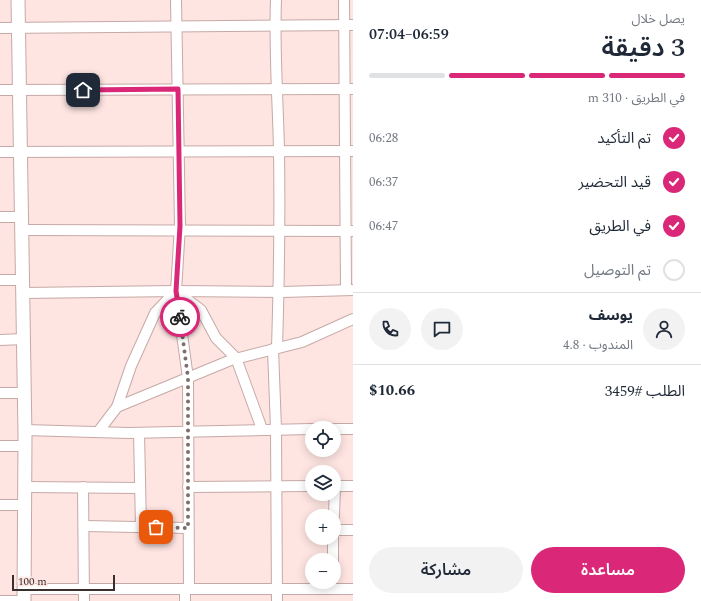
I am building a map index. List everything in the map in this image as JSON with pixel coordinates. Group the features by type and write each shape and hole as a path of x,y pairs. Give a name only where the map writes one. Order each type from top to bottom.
{"main road":[{"path":"18,0 25,430 24,595"}],"street":[{"path":"176,0 180,230 176,291 188,378 188,528 187,589 185,601"},
{"path":"276,0 275,26 279,152 279,292 275,349 277,601"},
{"path":"23,293 176,291 279,292 350,290 349,25 344,0"},
{"path":"0,28 349,25"},
{"path":"0,90 349,89"},
{"path":"0,152 349,151"},
{"path":"0,217 22,224 180,230 349,230"},
{"path":"0,280 23,280"},
{"path":"176,291 201,310 216,338 236,358 262,430"},
{"path":"98,432 117,407 131,366 155,313 176,291"},
{"path":"117,407 236,358 302,342 353,319"},
{"path":"0,340 24,339"},
{"path":"0,393 24,392"},
{"path":"25,430 139,433 305,429"},
{"path":"341,429 353,429"},
{"path":"139,433 141,527"},
{"path":"0,446 25,446"},
{"path":"188,487 305,486"},
{"path":"341,486 353,486"},
{"path":"25,487 140,488"},
{"path":"84,487 84,601"},
{"path":"0,505 24,506"},
{"path":"84,526 188,528"},
{"path":"341,530 353,530"},
{"path":"0,601 24,595 84,589 277,589 305,587"},
{"path":"341,587 353,589"}],"way so far":[{"path":"156,527 188,528 188,378 180,317"}],"route":[{"path":"83,90 178,89 180,226 176,291 180,317"}]}
